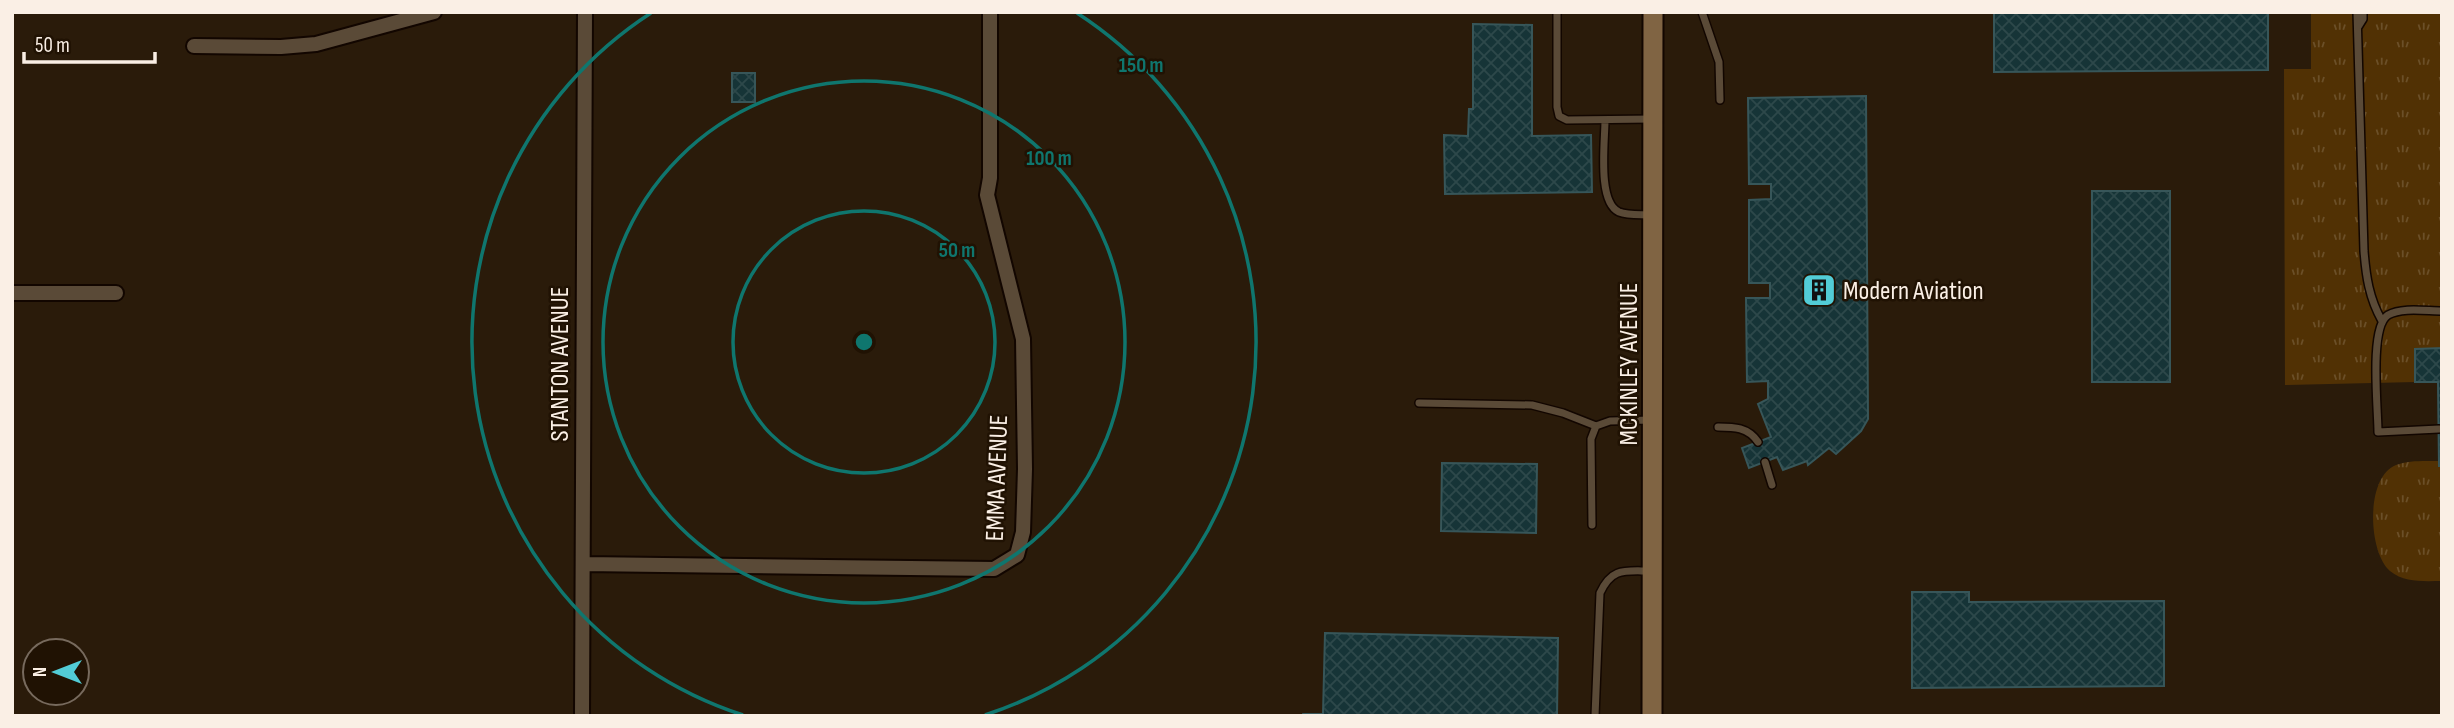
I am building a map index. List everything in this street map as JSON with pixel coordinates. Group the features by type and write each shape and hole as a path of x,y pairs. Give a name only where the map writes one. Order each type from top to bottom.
{"main road":[{"name":"MCKINLEY AVENUE","path":"1653,12 1653,716"}],"street":[{"path":"194,46 281,47 316,44 434,12"},
{"name":"STANTON AVENUE","path":"582,716 585,12"},
{"name":"EMMA AVENUE","path":"583,564 993,569 1017,555 1023,532 1025,469 1023,339 987,195 990,178 990,12"},
{"path":"12,293 116,293"}],"lane":[{"path":"1558,12 1559,116 1567,120 1653,119"},
{"path":"1702,12 1719,62 1720,100"},
{"path":"2357,12 2364,251 2367,283 2373,306 2382,320"},
{"path":"2358,27 2363,19 2363,12"},
{"path":"1605,120 1607,200 1614,209 1622,213 1654,215"},
{"path":"2438,429 2378,432 2376,343 2382,320 2390,314 2442,311"},
{"path":"1419,403 1532,405 1596,426 1610,421 1654,420"},
{"path":"1592,525 1591,439 1596,426"},
{"path":"1718,427 1739,427 1749,432 1758,442"},
{"path":"1765,462 1772,485"},
{"path":"1595,716 1600,593 1606,579 1619,571 1653,571"}],"green space":[{"path":"2311,12 2442,12 2442,348 2415,349 2415,382 2285,385 2284,69 2311,69"},
{"path":"2439,461 2439,466 2442,466 2442,581 2402,578 2390,571 2377,548 2373,515 2379,484 2386,472 2401,463"}],"building":[{"path":"1994,12 2268,12 2268,70 1994,72"},
{"path":"1473,24 1532,25 1532,136 1591,135 1592,192 1445,194 1444,135 1468,136 1469,109 1473,109"},
{"path":"732,73 755,73 755,102 732,102"},
{"name":"Modern Aviation","path":"1866,96 1868,419 1861,431 1836,454 1829,448 1808,465 1807,461 1783,470 1777,457 1749,468 1742,448 1771,437 1758,404 1768,399 1768,381 1747,382 1746,298 1770,298 1770,283 1749,283 1749,200 1771,199 1771,184 1749,184 1748,98"},
{"path":"2092,191 2170,191 2170,382 2092,382"},
{"path":"2442,348 2442,466 2439,466 2438,382 2415,382 2415,349"},
{"path":"1442,463 1537,464 1536,533 1441,531"},
{"path":"1912,592 1969,592 1969,602 2164,601 2164,686 1912,688"},
{"path":"1325,633 1558,638 1557,716 1302,716 1323,714"}],"place":[{"name":"Modern Aviation","path":"1819,290"}]}
